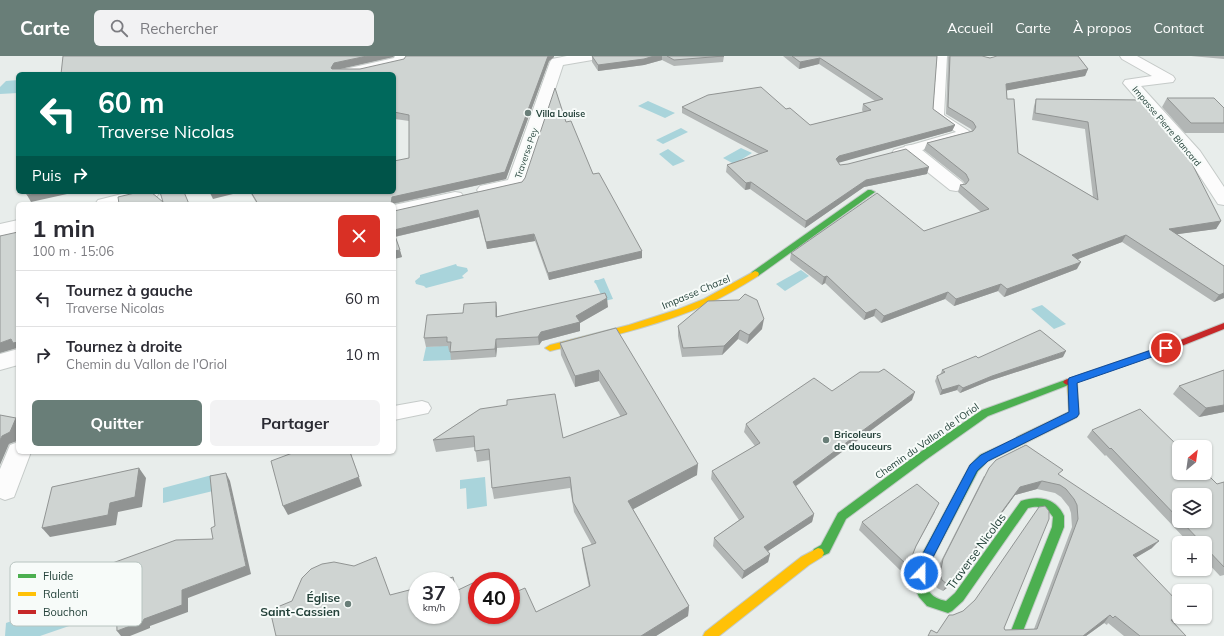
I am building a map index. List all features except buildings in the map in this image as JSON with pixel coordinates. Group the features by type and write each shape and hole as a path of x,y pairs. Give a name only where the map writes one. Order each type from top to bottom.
{"street":[{"path":"350,72 400,61 402,56"},
{"name":"Traverse Pey","path":"396,211 515,184 556,62 592,56"},
{"path":"1128,56 1130,83"},
{"name":"Impasse Pierre Blancard","path":"1128,56 1168,79 1130,83"},
{"name":"Impasse Pierre Blancard","path":"1130,83 1194,155 1224,200"},
{"path":"911,150 956,186"},
{"name":"Impasse Chazel","path":"550,348 664,318 734,288 872,192"},
{"path":"112,202 143,194"},
{"path":"0,230 16,226"},
{"name":"Chemin du Vallon de l'Oriol","path":"709,636 805,561 825,549 842,516 923,456 985,413 1181,343 1224,326"},
{"path":"0,362 16,358"},
{"name":"Traverse Nicolas","path":"1015,636 1058,527 1059,516 1052,506 1039,500 1025,504 959,597 948,607 935,605 925,598 919,581 923,564 974,468 984,458 1074,414 1072,381"},
{"path":"5,489 18,454"}],"lane":[{"path":"888,155 911,150 966,133 938,116 942,56"},
{"path":"396,413 422,408"}],"water":[{"path":"16,80 16,93 0,94 0,87 6,81"},
{"path":"648,101 675,113 665,118 638,106"},
{"path":"681,128 688,132 663,144 656,140"},
{"path":"741,148 752,153 734,164 723,158"},
{"path":"668,149 685,161 673,166 659,154"},
{"path":"456,264 457,266 467,268 468,271 462,276 464,278 426,288 416,284 415,281 420,277 420,275"},
{"path":"801,270 809,276 785,291 776,284"},
{"path":"604,278 613,299 604,301 594,282 595,280"},
{"path":"1042,305 1066,324 1054,329 1031,309"},
{"path":"453,345 451,360 423,361 426,347"},
{"path":"212,475 213,491 163,503 163,488"},
{"path":"485,477 487,506 467,509 466,488 460,489 460,480"},
{"path":"10,622 10,626 69,626 40,636 5,636 6,623"}],"traffic: fast":[{"path":"755,274 871,192"},
{"path":"818,553 825,549 842,516 923,456 985,413 1068,382"},
{"path":"1015,636 1058,527 1059,516 1052,507 1045,502 1025,504 959,597 948,607 931,602 926,598 921,588 920,581 923,564 974,468 984,458 1021,440"}],"traffic: slow":[{"path":"550,348 630,328 682,311 708,301 755,274"},
{"path":"1021,440 1074,414 1072,381"},
{"path":"709,636 805,561 818,553"}],"traffic: jam":[{"path":"1068,382 1181,343 1224,326"}],"place":[{"name":"Villa Louise","path":"528,113"},
{"name":"Bricoleurs de douceurs","path":"826,440"},
{"name":"Église Saint-Cassien","path":"348,604"}],"route":[{"path":"921,573 923,564 974,468 984,458 1074,414 1072,381 1166,348"}]}
